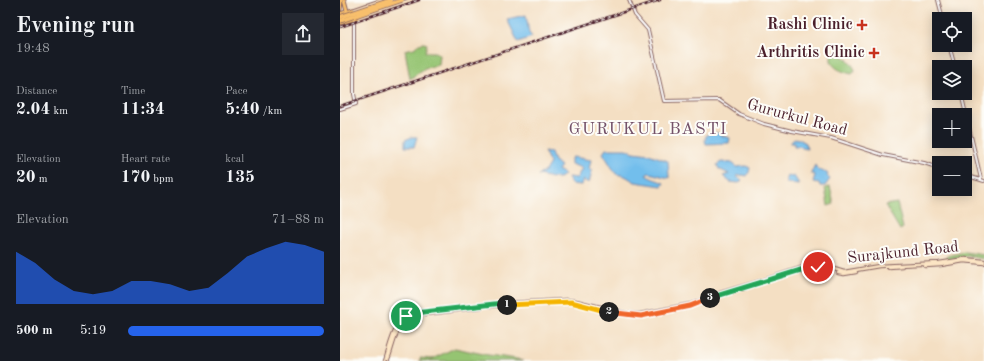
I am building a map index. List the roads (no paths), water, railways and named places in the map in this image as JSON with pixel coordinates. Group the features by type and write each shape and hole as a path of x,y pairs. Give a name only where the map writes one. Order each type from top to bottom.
{"highway":[{"path":"340,15 392,0"},
{"path":"340,22 402,0"}],"main road":[{"path":"344,0 347,11"},
{"path":"340,9 344,0"},
{"path":"340,15 347,11 382,0"},
{"path":"340,22 411,0"},
{"path":"353,10 357,12 356,18"},
{"name":"Surajkund Road","path":"386,361 399,324 408,315 484,304 573,302 610,312 641,316 694,305 724,293 811,268 822,267 842,274 882,267 939,265 964,261 984,262"}],"street":[{"name":"Gururkul Road","path":"629,0 634,14 648,30 664,101 719,100 739,114 764,124 831,138 883,155 932,166"},
{"path":"938,0 941,12"},
{"path":"340,109 356,104 356,18"},
{"path":"963,100 983,180"},
{"path":"975,177 980,171"},
{"path":"972,176 983,180"}],"water":[{"path":"526,15 529,33 532,37 518,42 507,19"},
{"path":"711,133 718,133 730,138 729,143 706,144 706,136"},
{"path":"412,137 417,137 414,147 405,147 405,140"},
{"path":"795,138 806,143 807,149 800,146 794,146 794,143 791,142"},
{"path":"606,149 626,149 634,152 649,154 668,161 669,178 649,173 646,175 664,183 662,186 635,182 625,176 616,174 603,153"},
{"path":"544,151 551,152 554,161 561,166 558,170 565,174 563,176 556,178 538,175 545,171 550,163"},
{"path":"571,158 591,160 589,169 592,171 589,183 583,180 581,185 571,184 568,177 577,178 582,168 571,164"},
{"path":"721,162 732,163 737,167 746,166 750,168 749,172 747,176 736,176 742,180 739,183 730,182 723,176 729,174 719,169 717,165"},
{"path":"815,165 818,170 828,174 827,176 830,179 825,186 820,186 819,183 813,182 815,175 811,173"},
{"path":"787,175 792,177 794,176 799,184 786,183"}],"railway":[{"path":"340,27 419,0"},
{"path":"340,106 660,0"}],"place":[{"name":"Rashi Clinic","path":"862,25"},
{"name":"Arthritis Clinic","path":"874,53"}],"district":[{"name":"GURUKUL BASTI","path":"648,129"}]}
